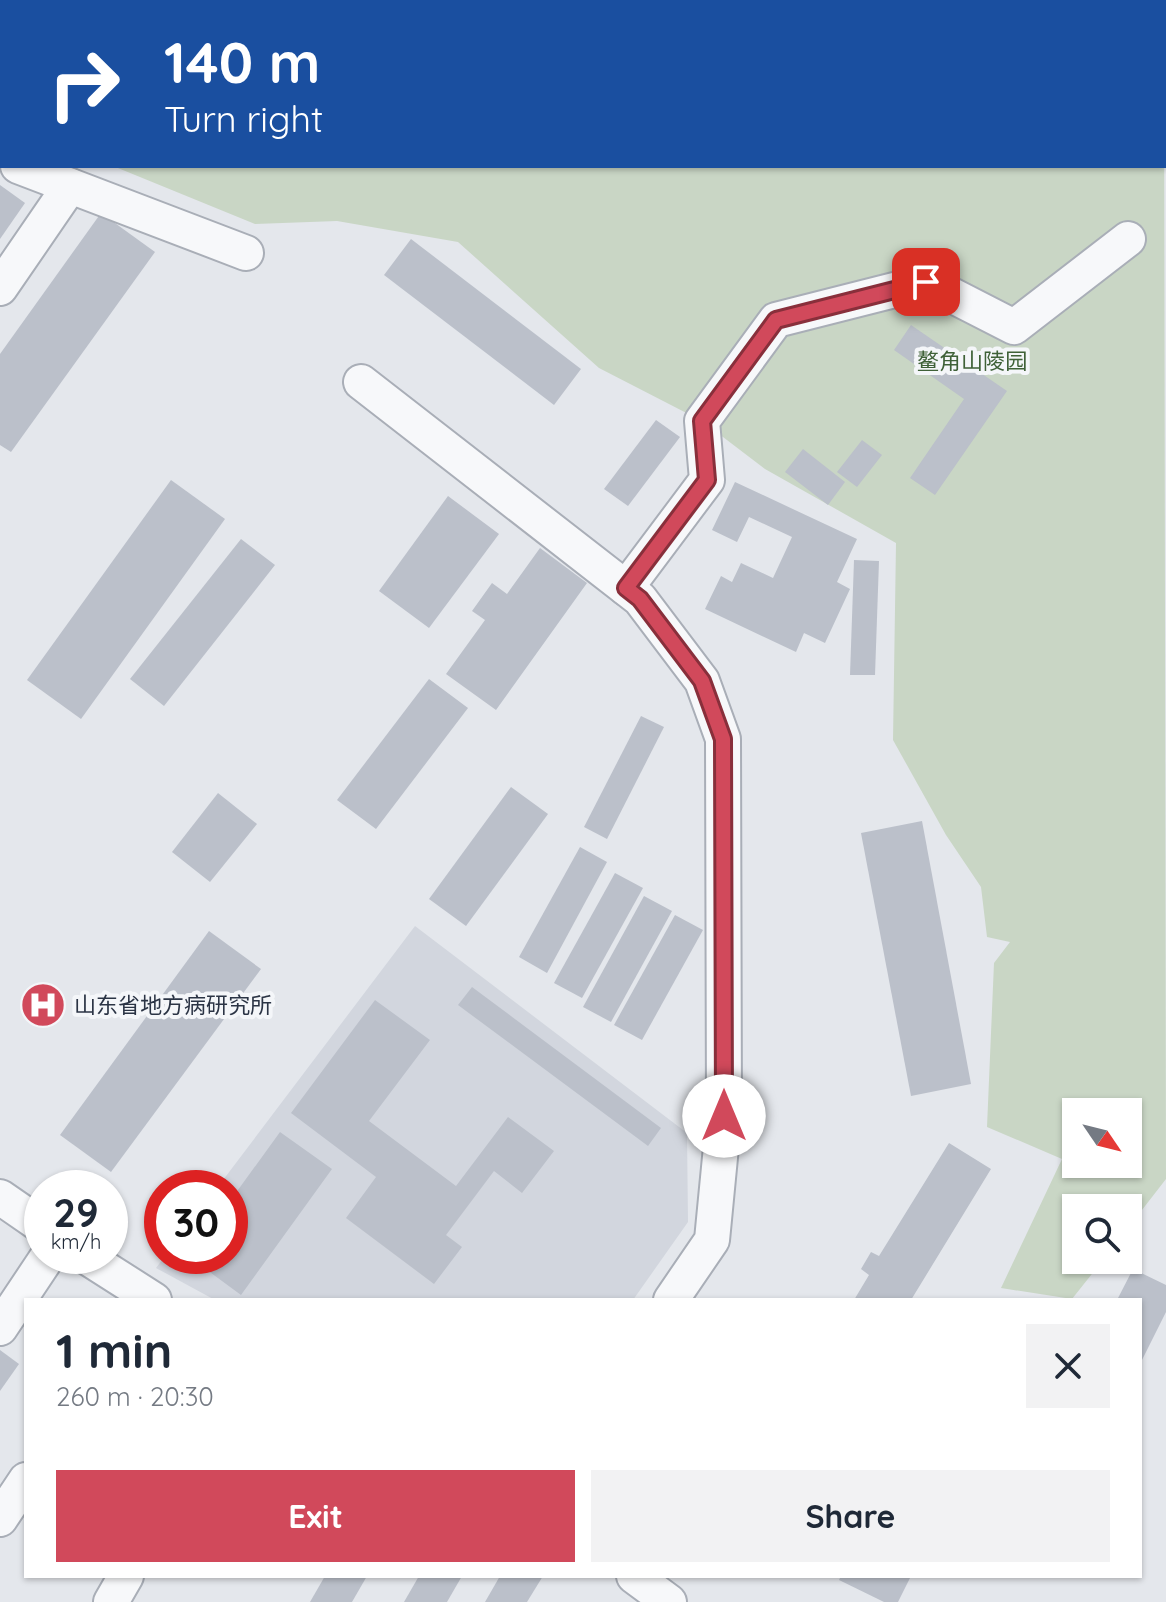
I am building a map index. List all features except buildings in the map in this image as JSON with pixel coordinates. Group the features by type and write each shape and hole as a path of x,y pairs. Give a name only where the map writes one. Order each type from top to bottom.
{"street":[{"path":"23,168 246,253"},
{"path":"0,288 70,186"},
{"path":"626,588 707,480 702,421 776,320 926,282 1014,327 1128,239"},
{"path":"361,382 640,599 702,681 723,739 724,1116 712,1240 672,1298"},
{"path":"0,1197 24,1214"},
{"path":"14,1308 36,1274"},
{"path":"113,1274 151,1298"},
{"path":"0,1519 24,1483"},
{"path":"111,1602 125,1578"},
{"path":"637,1578 669,1602"}],"shaded area":[{"path":"415,926 687,1133 688,1222 634,1298 211,1298 167,1274 248,1274 248,1170 231,1170"}],"green space":[{"name":"鳌角山陵园","path":"118,168 1164,168 1166,1179 1142,1210 1142,1194 1062,1194 1062,1274 1092,1274 1073,1298 1001,1288 1062,1159 987,1127 994,963 1010,942 987,937 981,887 946,835 893,740 896,543 765,469 702,421 599,368 458,242 337,221 255,224"}],"place":[{"name":"山东省地方病研究所","path":"43,1005"}],"route":[{"path":"724,1116 726,797 723,739 702,681 640,599 626,588 707,480 702,421 776,320 926,282"}]}
